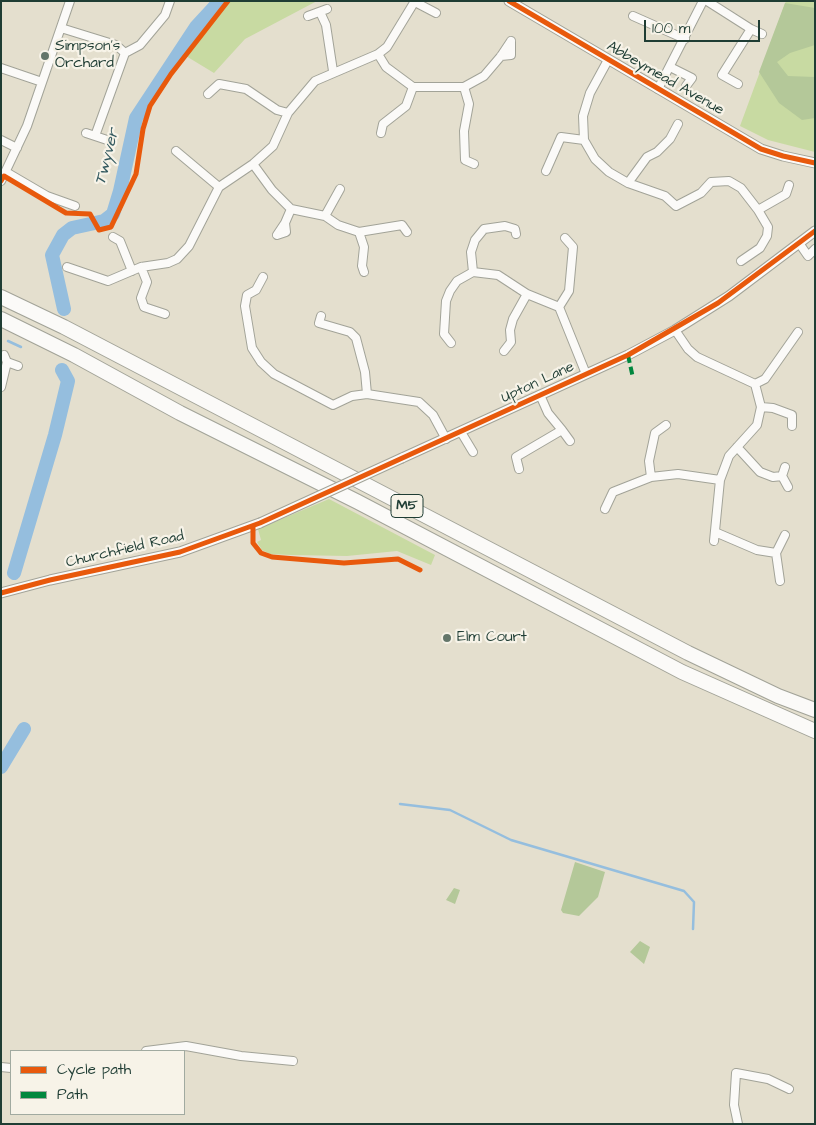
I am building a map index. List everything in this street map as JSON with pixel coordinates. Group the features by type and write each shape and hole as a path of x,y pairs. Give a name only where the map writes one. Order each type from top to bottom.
{"highway":[{"name":"M5","path":"1,297 81,336 688,654 778,696 815,710"},
{"name":"M5","path":"1,319 74,355 180,413 358,502 682,672 815,731"}],"street":[{"path":"1,181 17,148 70,1"},
{"path":"96,136 125,53 140,45 165,16 170,1"},
{"path":"67,267 108,281 141,267 168,263 184,253 219,188 253,164 273,146 288,113 314,81 333,71 378,54 387,47 415,1 436,13"},
{"name":"Abbeymead Avenue","path":"509,1 761,149 783,156 815,162"},
{"path":"658,90 705,1 762,34"},
{"path":"308,16 324,10 333,71"},
{"path":"633,16 685,39"},
{"path":"61,28 116,46 125,53"},
{"path":"738,84 722,75 751,29"},
{"path":"378,54 386,67 412,88 464,87 484,76 502,56 511,41"},
{"path":"608,60 590,93 583,116 584,140 595,159 609,172 628,183 665,196 676,206 701,193 711,182 729,181 741,188 758,210 768,228 760,248 741,261"},
{"path":"670,67 692,78 686,86"},
{"path":"1,68 42,82"},
{"path":"208,94 219,84 246,88 277,110 288,113"},
{"path":"464,87 469,104 464,132 465,160 474,164"},
{"path":"381,133 383,124 406,106 412,88"},
{"path":"628,183 647,157 657,152 670,139 678,124"},
{"path":"86,133 107,140"},
{"path":"546,170 561,137 584,140"},
{"path":"1,140 17,148"},
{"path":"176,150 180,159 219,188"},
{"path":"253,164 272,190 291,209 325,216 338,225 359,232 402,225 408,232"},
{"path":"6,172 75,206"},
{"path":"758,210 786,194 789,185"},
{"path":"325,216 340,189"},
{"path":"285,223 291,209"},
{"path":"473,272 471,252 480,233 484,229 505,226 515,229 516,234"},
{"name":"Upton Lane","path":"257,524 540,396 628,355 676,330 729,296 815,231"},
{"path":"359,232 364,247 361,268"},
{"path":"113,237 120,241 132,270"},
{"path":"559,307 568,291 577,246 565,238"},
{"path":"799,243 808,256"},
{"path":"807,266 808,256 815,249"},
{"path":"141,267 147,282 141,298 144,307 165,314"},
{"path":"451,343 442,336 443,318 450,291 457,281 473,272 498,274 526,294 559,307 586,374"},
{"path":"263,277 256,290 250,291 245,306 252,348 261,362 274,374 333,405 352,396 367,394 419,402 433,415 446,438"},
{"path":"504,351 515,343 510,330 513,319 526,294"},
{"path":"319,323 359,336 367,394"},
{"path":"676,330 688,349 697,357 755,384"},
{"path":"755,384 765,379 787,345 798,332"},
{"path":"787,345 795,350"},
{"path":"1,387 5,358 18,366"},
{"path":"714,542 720,480 729,456 757,425 761,407 755,384"},
{"path":"540,396 548,413 570,441"},
{"path":"761,407 773,408 794,416 792,426"},
{"path":"651,477 649,461 655,433 666,425"},
{"path":"507,456 516,457 562,430"},
{"path":"461,432 473,452"},
{"path":"737,447 760,472 773,477 782,476"},
{"path":"516,457 519,469"},
{"path":"785,467 782,476 788,487"},
{"path":"605,509 613,492 651,477 678,474 720,480"},
{"path":"606,486 613,492"},
{"name":"Churchfield Road","path":"1,593 50,580 180,552 257,524"},
{"path":"715,532 757,550 776,553"},
{"path":"780,581 776,553 784,535"},
{"path":"154,1050 186,1046 241,1056 293,1061"},
{"path":"738,1124 734,1105 736,1073 768,1078 789,1089"}],"green space":[{"path":"217,1 317,1 245,39 214,73 181,53 196,25"},
{"path":"786,1 815,1 815,152 768,140 740,126"},
{"path":"785,3 815,8 815,45 790,53 777,62 788,76 815,77 815,118 802,120 779,103 759,72"},
{"path":"329,499 435,555 431,565 397,551 347,556 270,554 262,550 257,542 261,540 258,529"},
{"path":"575,862 605,872 598,897 579,916 563,913 561,910"},
{"path":"454,888 460,890 455,904 446,900"},
{"path":"640,941 650,947 644,964 630,952"}],"waterway":[{"name":"Twyver","path":"64,309 52,255 63,235 72,228 104,221 113,214 136,118 196,27 220,1"},
{"path":"8,341 21,347"},
{"name":"Twyver","path":"14,573 55,435 68,381 62,370"},
{"name":"Twyver","path":"1,767 24,729"},
{"path":"400,804 450,810 511,840 684,891 694,902 693,929"}],"marked path":[{"path":"628,355 633,378"}],"cycle path":[{"path":"1,181 4,176 66,213 90,214 99,230 111,227 136,174 143,129 150,106 171,74 228,1"},
{"path":"509,1 761,149 815,163"},
{"path":"1,593 50,580 180,552 260,523 628,355 718,303 815,231"},
{"path":"253,526 253,543 261,553 272,557 344,563 398,559 420,570"}],"place":[{"name":"Simpson's Orchard","path":"45,56"},
{"name":"Elm Court","path":"447,638"}]}
